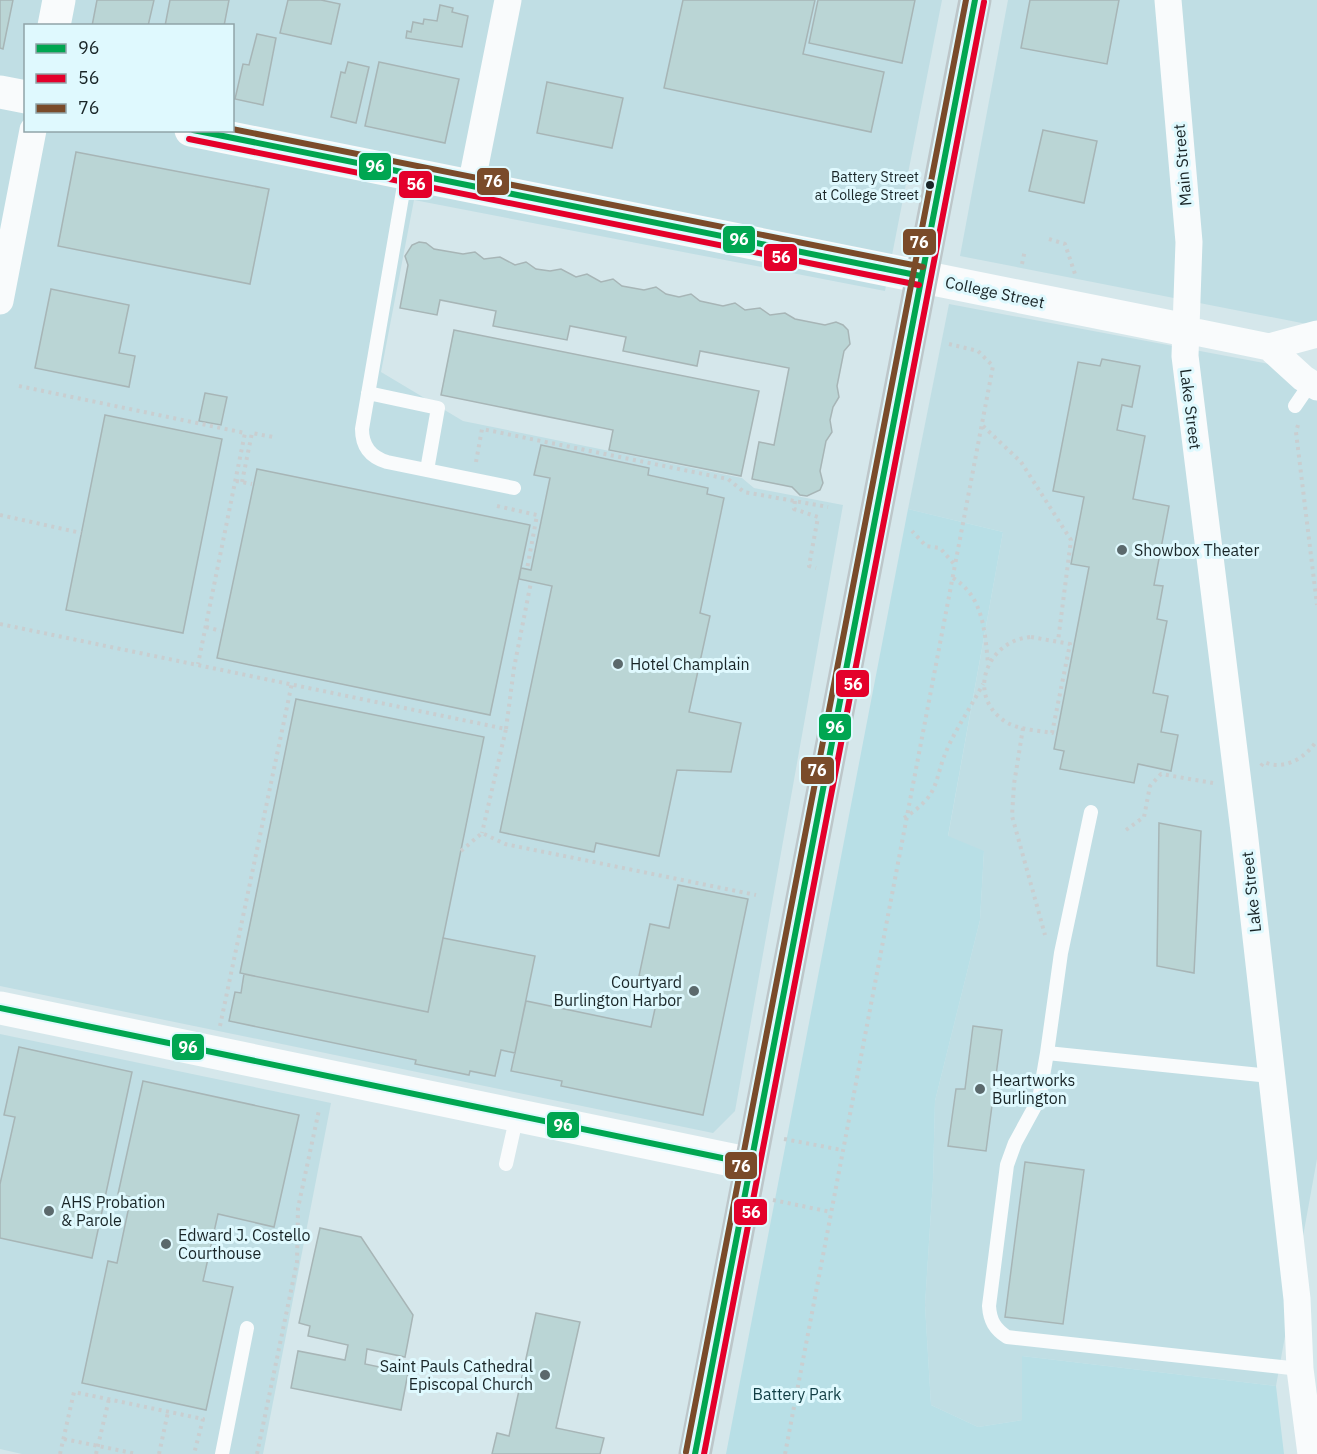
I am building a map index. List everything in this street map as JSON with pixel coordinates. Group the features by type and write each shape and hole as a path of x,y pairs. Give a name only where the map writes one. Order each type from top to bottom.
{"main road":[{"path":"695,1454 975,0"}],"street":[{"path":"54,24 59,0"},
{"path":"471,186 508,0"},
{"name":"Main Street","path":"1168,0 1189,242 1186,330"},
{"path":"0,92 24,97"},
{"path":"0,301 3,269 33,132"},
{"name":"College Street","path":"201,132 1269,347 1317,334"},
{"name":"Lake Street","path":"1186,330 1185,356 1297,1299 1300,1369 1311,1454"},
{"path":"1269,347 1314,385"},
{"path":"0,1008 751,1164"}],"lane":[{"path":"406,174 362,437 370,454 387,462 514,488"},
{"path":"1297,412 1314,385"},
{"path":"368,393 438,408 427,470"},
{"path":"1091,812 1061,952 1039,1099 1015,1143 1007,1165 989,1306 990,1318 997,1331 1007,1337 1300,1369"},
{"path":"1047,1053 1270,1076"},
{"path":"506,1164 517,1115"},
{"path":"222,1454 247,1328"}],"path":[{"path":"1049,239 1065,244 1075,274"},
{"path":"1022,264 1025,250"},
{"path":"785,1454 904,818 993,366 978,351 949,344"},
{"path":"19,386 245,433 198,664"},
{"path":"1297,412 1296,432 1317,605"},
{"path":"983,426 1021,462 1071,540 1058,641"},
{"path":"476,462 482,429 728,478 744,492 828,507"},
{"path":"242,482 252,433 273,437"},
{"path":"236,481 252,484"},
{"path":"795,501 794,509 818,517 809,566 816,568"},
{"path":"497,506 537,515 527,569"},
{"path":"0,515 81,533"},
{"path":"912,531 926,546 940,548 955,565"},
{"path":"904,818 922,807 935,788 947,749 983,683 988,664 983,625 975,598 970,591 953,578"},
{"path":"461,851 482,833 506,729 514,668 531,582"},
{"path":"0,624 506,729"},
{"path":"206,627 221,631"},
{"path":"983,683 988,704 1005,721 1023,728 1052,733 1070,644 1019,638 1002,648 988,664"},
{"path":"214,1052 292,683"},
{"path":"1023,728 1014,784 1012,816 1047,942 1061,952"},
{"path":"1126,830 1144,817 1150,786 1161,774 1238,787"},
{"path":"482,833 505,844 756,896"},
{"path":"257,1454 297,1262 298,1208 319,1110"},
{"path":"783,1138 842,1150"},
{"path":"771,1200 831,1212"},
{"path":"60,1454 74,1392 203,1419 194,1454"},
{"path":"96,1454 109,1399"},
{"path":"159,1454 168,1412"},
{"path":"63,1439 137,1454"}],"shaded area":[{"path":"0,0 942,0 885,291 414,200 381,372 463,421 742,478 754,488 843,505 735,1111 713,1133 0,986"},
{"path":"1008,0 1317,0 1317,326 960,256"},
{"path":"949,304 1317,373 1317,1159 1276,1386 1022,1356 1022,1420 978,1427 931,1405 925,1305 933,1180 935,1101 980,920 984,852 948,837 1003,532 908,509"},
{"path":"0,1034 331,1103 263,1454 22,1454 0,1449"}],"green space":[{"name":"Battery Park","path":"908,509 1003,532 948,836 984,851 980,920 935,1101 933,1180 925,1305 931,1405 978,1427 1022,1420 1022,1356 1276,1386 1284,1454 726,1454"}],"building":[{"path":"0,0 13,0 3,49 0,48"},
{"path":"97,0 154,0 148,24 92,24"},
{"path":"170,0 229,0 224,24 165,24"},
{"path":"288,0 321,0 340,4 331,44 280,33"},
{"path":"683,0 815,0 803,54 884,72 871,132 664,88"},
{"path":"818,0 915,0 902,63 809,43"},
{"path":"1030,0 1119,0 1107,64 1021,48"},
{"path":"440,5 453,8 452,12 468,16 462,47 406,38 407,31 411,32 413,22 423,24 424,19 437,21"},
{"path":"257,34 276,38 263,105 235,99 243,64 249,65"},
{"path":"348,62 369,67 356,123 331,117 341,72 345,73"},
{"path":"379,62 459,79 445,143 365,126"},
{"path":"547,82 623,98 612,148 537,133"},
{"path":"1043,130 1097,141 1084,203 1029,191"},
{"path":"76,152 269,189 250,284 58,246"},
{"path":"419,242 426,243 434,249 463,254 475,252 484,259 500,257 515,265 526,262 536,269 550,271 561,269 576,277 587,274 601,282 613,279 622,286 644,290 656,287 666,294 679,297 691,294 700,301 723,306 735,303 745,310 760,308 770,315 785,313 795,319 825,325 836,322 843,325 848,330 850,344 844,351 837,386 839,397 833,407 830,420 832,432 826,441 820,471 823,483 820,490 807,496 800,495 792,487 752,479 759,442 774,445 789,368 700,351 697,366 623,351 626,337 570,326 567,340 493,326 496,311 440,300 437,315 400,308 408,265 405,256 412,245"},
{"path":"51,289 129,305 119,353 135,356 129,387 35,368"},
{"path":"454,330 759,391 741,476 609,450 613,430 441,395"},
{"path":"1102,359 1140,366 1132,407 1122,405 1117,430 1145,436 1133,499 1169,506 1154,585 1163,586 1157,619 1167,621 1153,693 1168,696 1161,732 1178,735 1171,771 1138,764 1134,783 1060,769 1064,751 1054,749 1089,567 1071,564 1084,497 1053,491 1078,362 1100,366"},
{"path":"205,393 227,397 221,425 199,421"},
{"path":"105,415 222,439 183,633 66,610"},
{"name":"Hotel Champlain","path":"541,445 649,468 648,475 708,488 707,494 724,498 700,613 710,616 689,712 741,723 731,772 677,770 659,856 596,843 594,852 500,832 552,586 519,579 521,568 531,570 550,478 534,475"},
{"path":"257,469 530,525 490,715 217,658"},
{"path":"296,699 484,737 428,1012 240,973"},
{"path":"1159,823 1201,831 1194,973 1157,966"},
{"name":"Courtyard Burlington Harbor","path":"678,885 748,899 703,1115 561,1086 562,1081 511,1071 526,1001 651,1027 661,981 639,976 650,924 669,928"},
{"path":"443,938 535,956 515,1053 501,1050 495,1076 470,1071 469,1075 415,1064 416,1060 229,1021 235,992 241,993 244,974 428,1012"},
{"name":"Heartworks Burlington","path":"973,1026 1002,1030 986,1151 948,1146 956,1089 965,1089"},
{"path":"19,1047 132,1072 92,1258 0,1238 0,1184 15,1117 4,1115"},
{"name":"Edward J. Costello Courthouse","path":"143,1081 299,1115 274,1227 218,1214 203,1281 233,1287 206,1410 82,1383 108,1261 117,1263 131,1197 118,1194"},
{"path":"1025,1162 1084,1170 1063,1324 1005,1317"},
{"path":"320,1228 361,1237 413,1315 405,1357 367,1349 365,1364 408,1373 401,1410 291,1388 298,1351 345,1360 348,1345 308,1336 310,1326 299,1323"},
{"name":"Saint Pauls Cathedral Episcopal Church","path":"536,1313 580,1322 556,1428 604,1438 600,1454 492,1454 497,1433 509,1436"}],"transit line":[{"name":"76","path":"686,1452 966,0"},
{"name":"96","path":"695,1454 975,0"},
{"name":"56","path":"704,1454 984,2"},
{"name":"76","path":"234,129 923,267"},
{"name":"96","path":"203,132 921,276"},
{"name":"56","path":"189,139 919,285"},
{"name":"96","path":"0,1008 751,1164"}],"place":[{"name":"Battery Street at College Street","path":"930,185"},
{"name":"Showbox Theater","path":"1122,550"},
{"name":"Hotel Champlain","path":"618,664"},
{"name":"Courtyard Burlington Harbor","path":"694,991"},
{"name":"Heartworks Burlington","path":"980,1089"},
{"name":"AHS Probation & Parole","path":"49,1211"},
{"name":"Edward J. Costello Courthouse","path":"166,1244"},
{"name":"Saint Pauls Cathedral Episcopal Church","path":"545,1375"}]}
